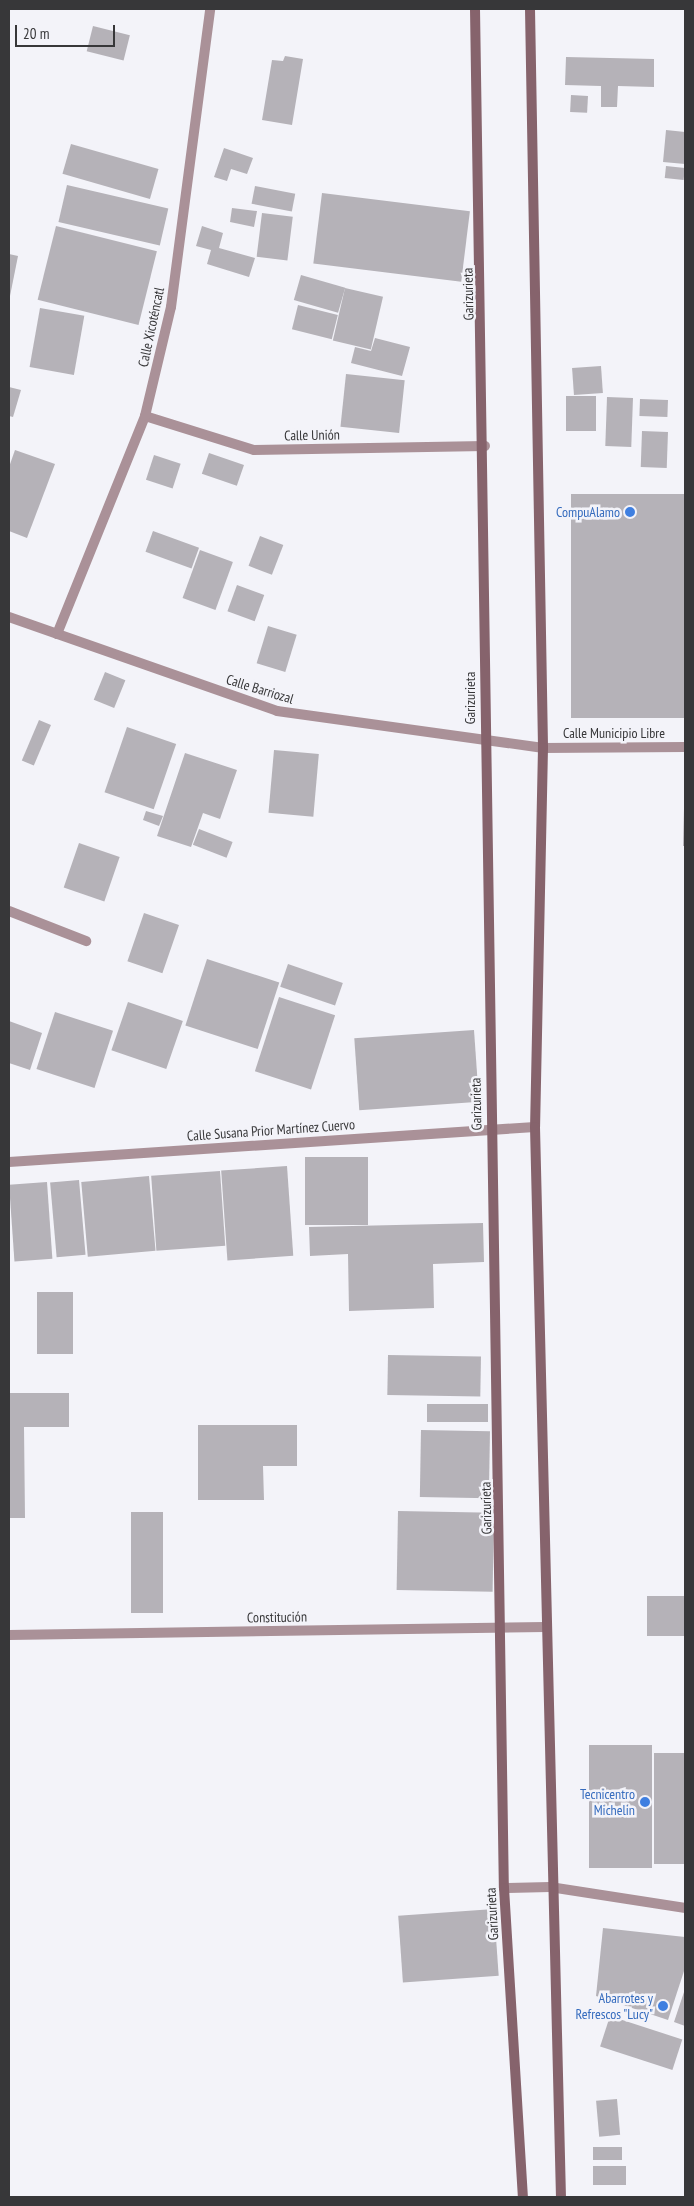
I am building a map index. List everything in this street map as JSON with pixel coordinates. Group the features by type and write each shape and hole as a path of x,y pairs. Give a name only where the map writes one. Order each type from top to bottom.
{"main road":[{"name":"Garizurieta","path":"475,9 485,446 483,739 502,1628 504,1888 523,2197"},
{"path":"530,9 543,748 535,1127 550,1887 561,2197"}],"street":[{"name":"Calle Xicoténcatl","path":"57,634 145,416 171,307 210,9"},
{"name":"Calle Unión","path":"145,416 254,450 485,446"},
{"name":"Calle Barriozal","path":"9,617 277,711 543,748"},
{"name":"Calle Municipio Libre","path":"543,748 685,747"},
{"path":"9,911 86,941"},
{"name":"Calle Susana Prior Martínez Cuervo","path":"9,1162 535,1127"},
{"name":"Constitución","path":"9,1635 545,1627"},
{"path":"504,1888 550,1887 685,1908"}],"building":[{"path":"93,26 130,35 124,60 87,51"},
{"path":"285,56 303,59 292,125 262,120 272,60 283,61"},
{"path":"566,57 654,59 654,87 618,86 617,107 601,107 601,86 565,85"},
{"path":"571,95 588,96 587,113 570,112"},
{"path":"666,130 685,132 685,164 663,162"},
{"path":"71,144 158,169 150,199 62,174"},
{"path":"224,148 253,158 247,174 231,169 227,181 214,177"},
{"path":"666,166 685,168 684,180 665,178"},
{"path":"67,185 168,208 160,245 58,222"},
{"path":"255,186 295,194 292,211 252,204"},
{"path":"322,193 470,211 461,282 313,263"},
{"path":"232,208 257,211 254,227 230,222"},
{"path":"262,213 293,217 287,260 257,257"},
{"path":"56,226 157,251 139,325 38,300"},
{"path":"202,226 223,233 219,248 255,258 249,277 207,264 211,250 196,246"},
{"path":"9,254 18,256 10,296 9,295"},
{"path":"301,275 345,288 338,313 294,300"},
{"path":"345,288 383,297 371,349 333,341"},
{"path":"298,305 338,315 332,339 292,329"},
{"path":"40,308 84,316 74,375 30,367"},
{"path":"375,338 410,347 402,376 351,363 355,347 371,351"},
{"path":"601,366 603,393 574,395 572,368"},
{"path":"346,374 405,380 399,433 340,427"},
{"path":"9,387 21,390 13,417 9,416"},
{"path":"566,396 596,396 596,431 566,431"},
{"path":"607,397 633,398 631,447 605,446"},
{"path":"640,399 668,400 667,417 639,416"},
{"path":"642,431 668,432 667,468 641,467"},
{"path":"15,450 55,464 27,538 9,531 9,467"},
{"path":"209,453 244,465 237,486 202,474"},
{"path":"154,455 181,464 173,488 146,480"},
{"path":"571,494 685,494 685,718 571,718"},
{"path":"153,531 199,548 192,568 145,552"},
{"path":"260,536 283,545 272,575 249,566"},
{"path":"200,550 233,562 215,610 183,598"},
{"path":"237,585 264,595 255,621 227,611"},
{"path":"268,626 297,635 285,672 257,663"},
{"path":"105,672 125,680 114,708 94,700"},
{"path":"39,720 51,725 34,766 22,761"},
{"path":"127,727 176,744 154,809 105,792"},
{"path":"274,750 319,754 313,817 269,813"},
{"path":"185,753 237,770 220,819 203,813 191,847 157,836"},
{"path":"684,808 685,846 683,846"},
{"path":"146,811 163,816 159,826 143,820"},
{"path":"199,829 233,842 227,858 193,845"},
{"path":"79,843 120,857 104,901 64,887"},
{"path":"144,913 179,925 162,973 127,961"},
{"path":"207,959 279,982 258,1049 185,1026"},
{"path":"288,964 343,983 335,1006 280,987"},
{"path":"279,997 335,1015 311,1089 255,1071"},
{"path":"128,1002 183,1021 166,1069 111,1050"},
{"path":"55,1012 113,1031 94,1088 36,1069"},
{"path":"9,1021 42,1033 30,1070 9,1063"},
{"path":"474,1030 479,1102 359,1110 354,1038"},
{"path":"305,1157 368,1157 368,1225 305,1225"},
{"path":"287,1166 293,1256 227,1260 221,1171"},
{"path":"220,1171 225,1246 156,1251 151,1176"},
{"path":"149,1176 156,1251 88,1257 81,1182"},
{"path":"79,1180 86,1255 57,1257 50,1183"},
{"path":"47,1182 52,1259 14,1261 9,1185"},
{"path":"483,1223 484,1262 433,1264 434,1308 349,1311 348,1254 310,1256 309,1227"},
{"path":"37,1292 73,1292 73,1354 37,1354"},
{"path":"388,1355 481,1357 480,1397 387,1395"},
{"path":"9,1393 69,1393 69,1427 24,1427 25,1518 9,1518"},
{"path":"427,1404 488,1404 488,1422 427,1422"},
{"path":"198,1425 297,1425 297,1466 263,1466 264,1500 198,1500"},
{"path":"421,1430 490,1431 489,1498 420,1497"},
{"path":"398,1511 494,1513 493,1592 397,1590"},
{"path":"131,1512 163,1512 163,1613 131,1613"},
{"path":"647,1596 685,1596 685,1636 647,1636"},
{"path":"589,1745 652,1745 652,1868 589,1868"},
{"path":"654,1753 685,1753 685,1864 654,1864"},
{"path":"494,1909 499,1976 403,1983 398,1916"},
{"path":"603,1928 685,1937 685,1968 668,2020 596,1996"},
{"path":"685,1989 685,2026 674,2022"},
{"path":"610,2016 682,2039 672,2070 600,2046"},
{"path":"617,2099 620,2135 599,2137 596,2101"},
{"path":"593,2147 622,2147 622,2160 593,2160"},
{"path":"593,2166 626,2166 626,2185 593,2185"}],"place":[{"name":"CompuAlamo","path":"630,512"},
{"name":"Tecnicentro Michelin","path":"645,1802"},
{"name":"Abarrotes y Refrescos \"Lucy\"","path":"663,2006"}]}
